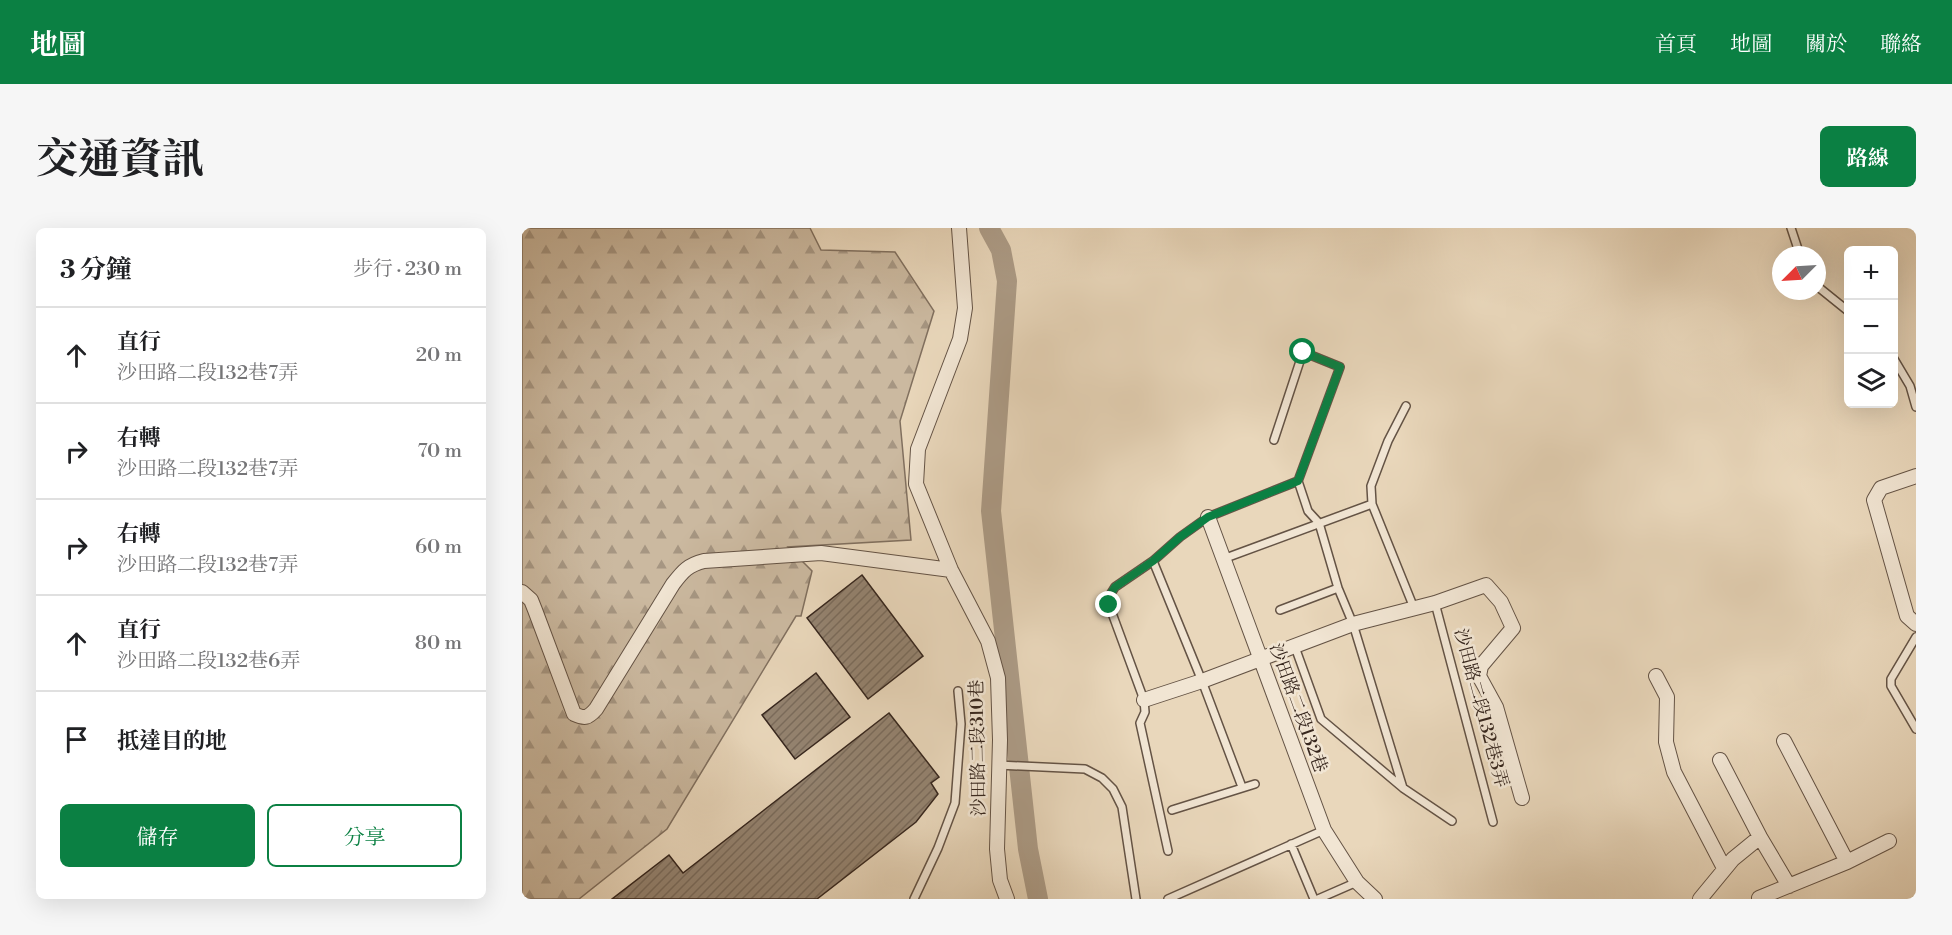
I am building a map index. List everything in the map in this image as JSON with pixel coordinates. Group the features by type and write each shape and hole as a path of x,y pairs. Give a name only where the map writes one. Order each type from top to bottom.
{"street":[{"name":"沙田路二段310巷","path":"959,228 965,308 960,339 918,449 916,483 951,570 988,641 998,678 1000,740 1004,765 997,849 1000,880 1006,899"},
{"path":"1916,477 1881,488 1874,500 1907,616 1916,624"},
{"name":"沙田路二段132巷","path":"1208,517 1324,830 1357,882 1375,899"},
{"path":"522,592 531,600 536,610 574,714 583,718 589,717 596,709 673,584 684,569 691,564 704,561 821,553 951,570"},
{"path":"1144,700 1202,681 1353,624 1435,603 1486,585 1501,602 1514,628 1480,666 1479,676 1496,707 1522,798"},
{"path":"1656,676 1667,697 1666,742 1674,772 1724,868"},
{"path":"1784,741 1847,862"},
{"path":"1720,760 1760,837 1789,886"},
{"path":"1700,899 1724,868 1760,837"},
{"path":"1759,898 1847,862 1889,841"}],"lane":[{"path":"1791,228 1797,246"},
{"path":"1826,293 1844,308"},
{"path":"1274,440 1303,352 1340,367 1298,481 1308,511 1319,523 1338,588 1353,624 1403,788"},
{"path":"1898,367 1910,386 1916,407"},
{"path":"1406,406 1388,441 1371,486 1372,504 1414,608"},
{"path":"1168,851 1140,723 1145,712 1144,700 1109,605 1110,595 1115,587 1153,561 1180,537 1208,517 1298,481"},
{"path":"1222,559 1372,504"},
{"path":"1153,561 1242,787"},
{"path":"1280,610 1338,588"},
{"name":"沙田路二段132巷3弄","path":"1435,603 1493,822"},
{"path":"1916,637 1891,679 1891,686 1916,729"},
{"path":"1294,647 1321,719 1403,788 1452,821"},
{"path":"914,899 938,848 955,803 961,724 958,691"},
{"path":"1004,765 1085,769 1102,778 1113,789 1122,807 1136,899"},
{"path":"1172,810 1255,783"},
{"path":"1168,899 1324,830"},
{"path":"1291,844 1316,899 1357,882"}],"green space":[{"path":"522,228 810,228 821,250 895,252 934,311 900,421 911,540 788,547 812,571 801,616 796,616 667,829 579,899 522,899"}],"building":[{"path":"862,575 923,656 868,699 807,618"},
{"path":"816,673 850,717 795,759 762,715"},
{"path":"889,713 939,777 931,783 938,794 916,822 817,899 612,899 669,855 683,873"}],"waterway":[{"path":"989,228 1001,250 1007,281 991,511 1028,849 1038,899"}],"route":[{"path":"1109,605 1110,595 1115,587 1153,561 1180,537 1208,517 1298,481 1340,367 1303,352"}]}
